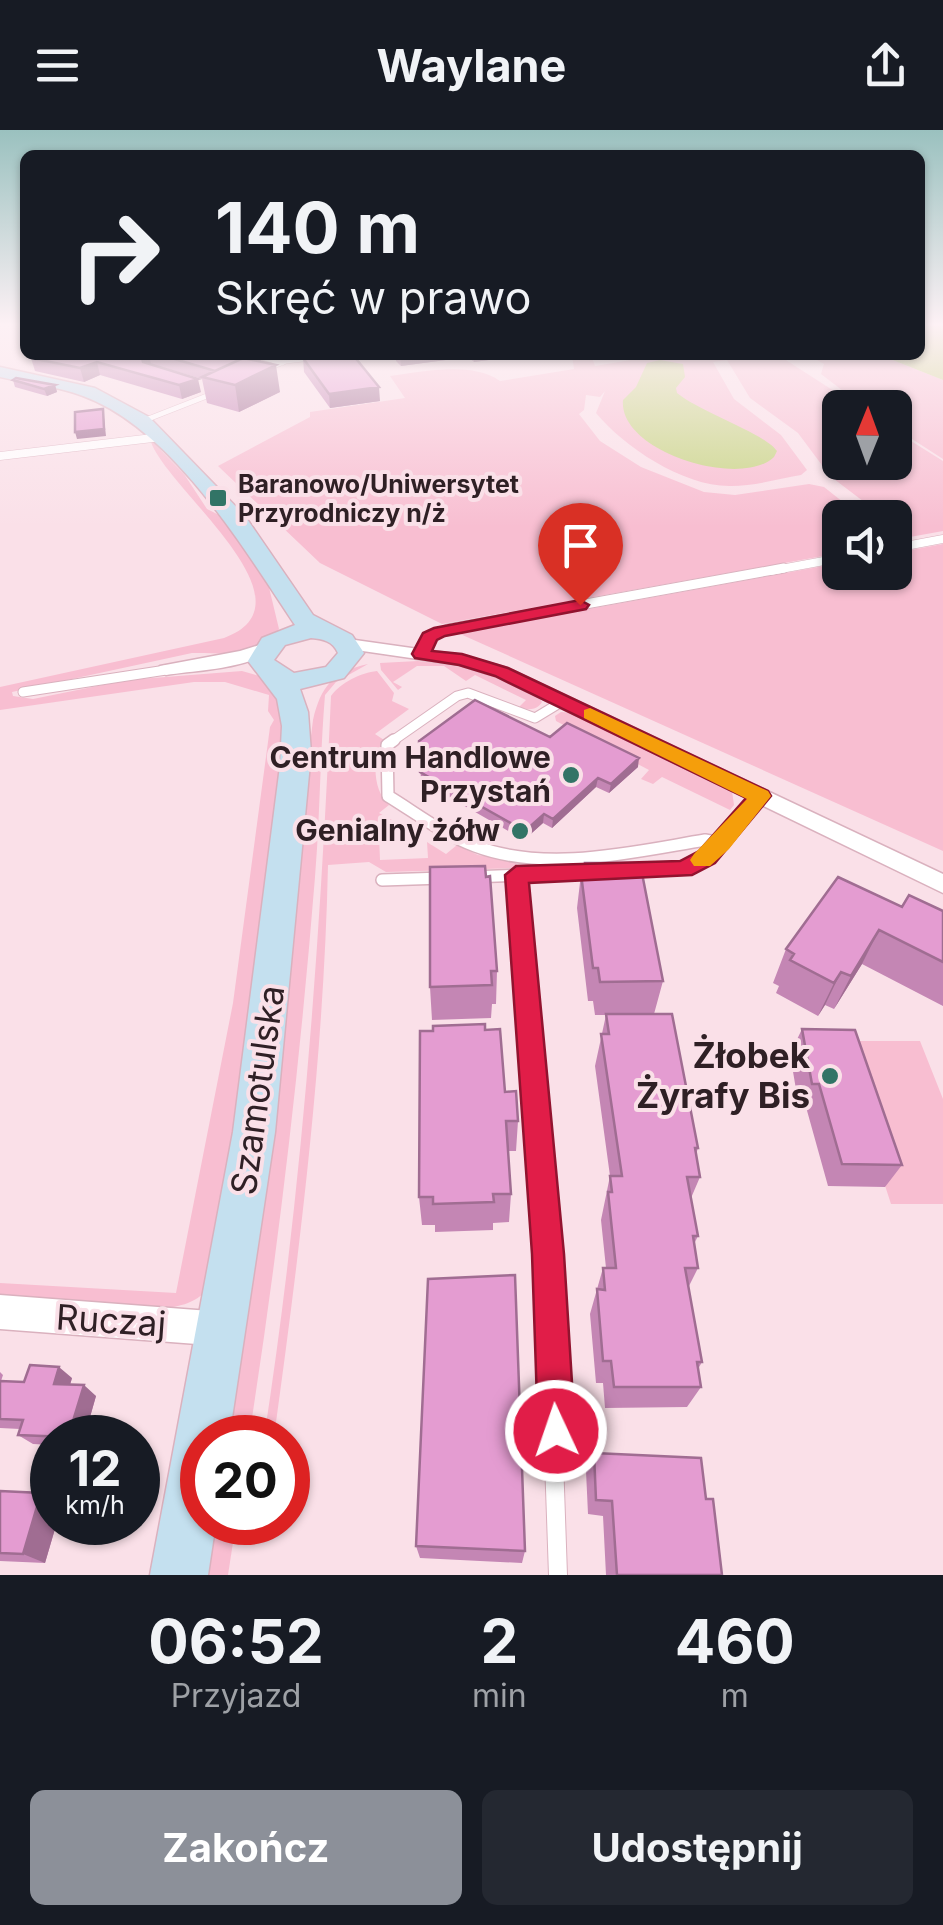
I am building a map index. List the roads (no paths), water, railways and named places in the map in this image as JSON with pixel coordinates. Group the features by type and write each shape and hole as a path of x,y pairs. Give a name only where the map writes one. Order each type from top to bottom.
{"street":[{"name":"Szamotulska","path":"89,392 152,429 249,533 308,624 321,632"},
{"name":"Szamotulska","path":"278,582 284,620 273,658 288,688 297,740"},
{"path":"166,670 273,658 321,632 342,661"},
{"path":"273,658 302,681 342,661 421,654 485,666 943,884"},
{"name":"Szamotulska","path":"208,1415 264,1060 297,740 316,689 342,661"},
{"name":"Ruczaj","path":"0,1312 223,1329"},
{"name":"Szamotulska","path":"179,1575 184,1545"}],"lane":[{"path":"0,456 152,429 171,414 214,392"},
{"path":"912,545 943,539"},
{"path":"421,654 429,637 448,629 822,561"},
{"path":"23,692 166,670"},
{"path":"563,701 535,718 480,695 457,696 388,746 388,796 477,846 519,853 572,859 705,840 721,843"},
{"path":"382,880 684,869 721,843 760,796"},
{"path":"516,875 548,1254 558,1575"}],"place":[{"name":"Baranowo/Uniwersytet Przyrodniczy n/ż","path":"218,498"},
{"name":"Centrum Handlowe Przystań","path":"571,775"},
{"name":"Genialny żółw","path":"520,831"},
{"name":"Żłobek Żyrafy Bis","path":"830,1076"}]}
